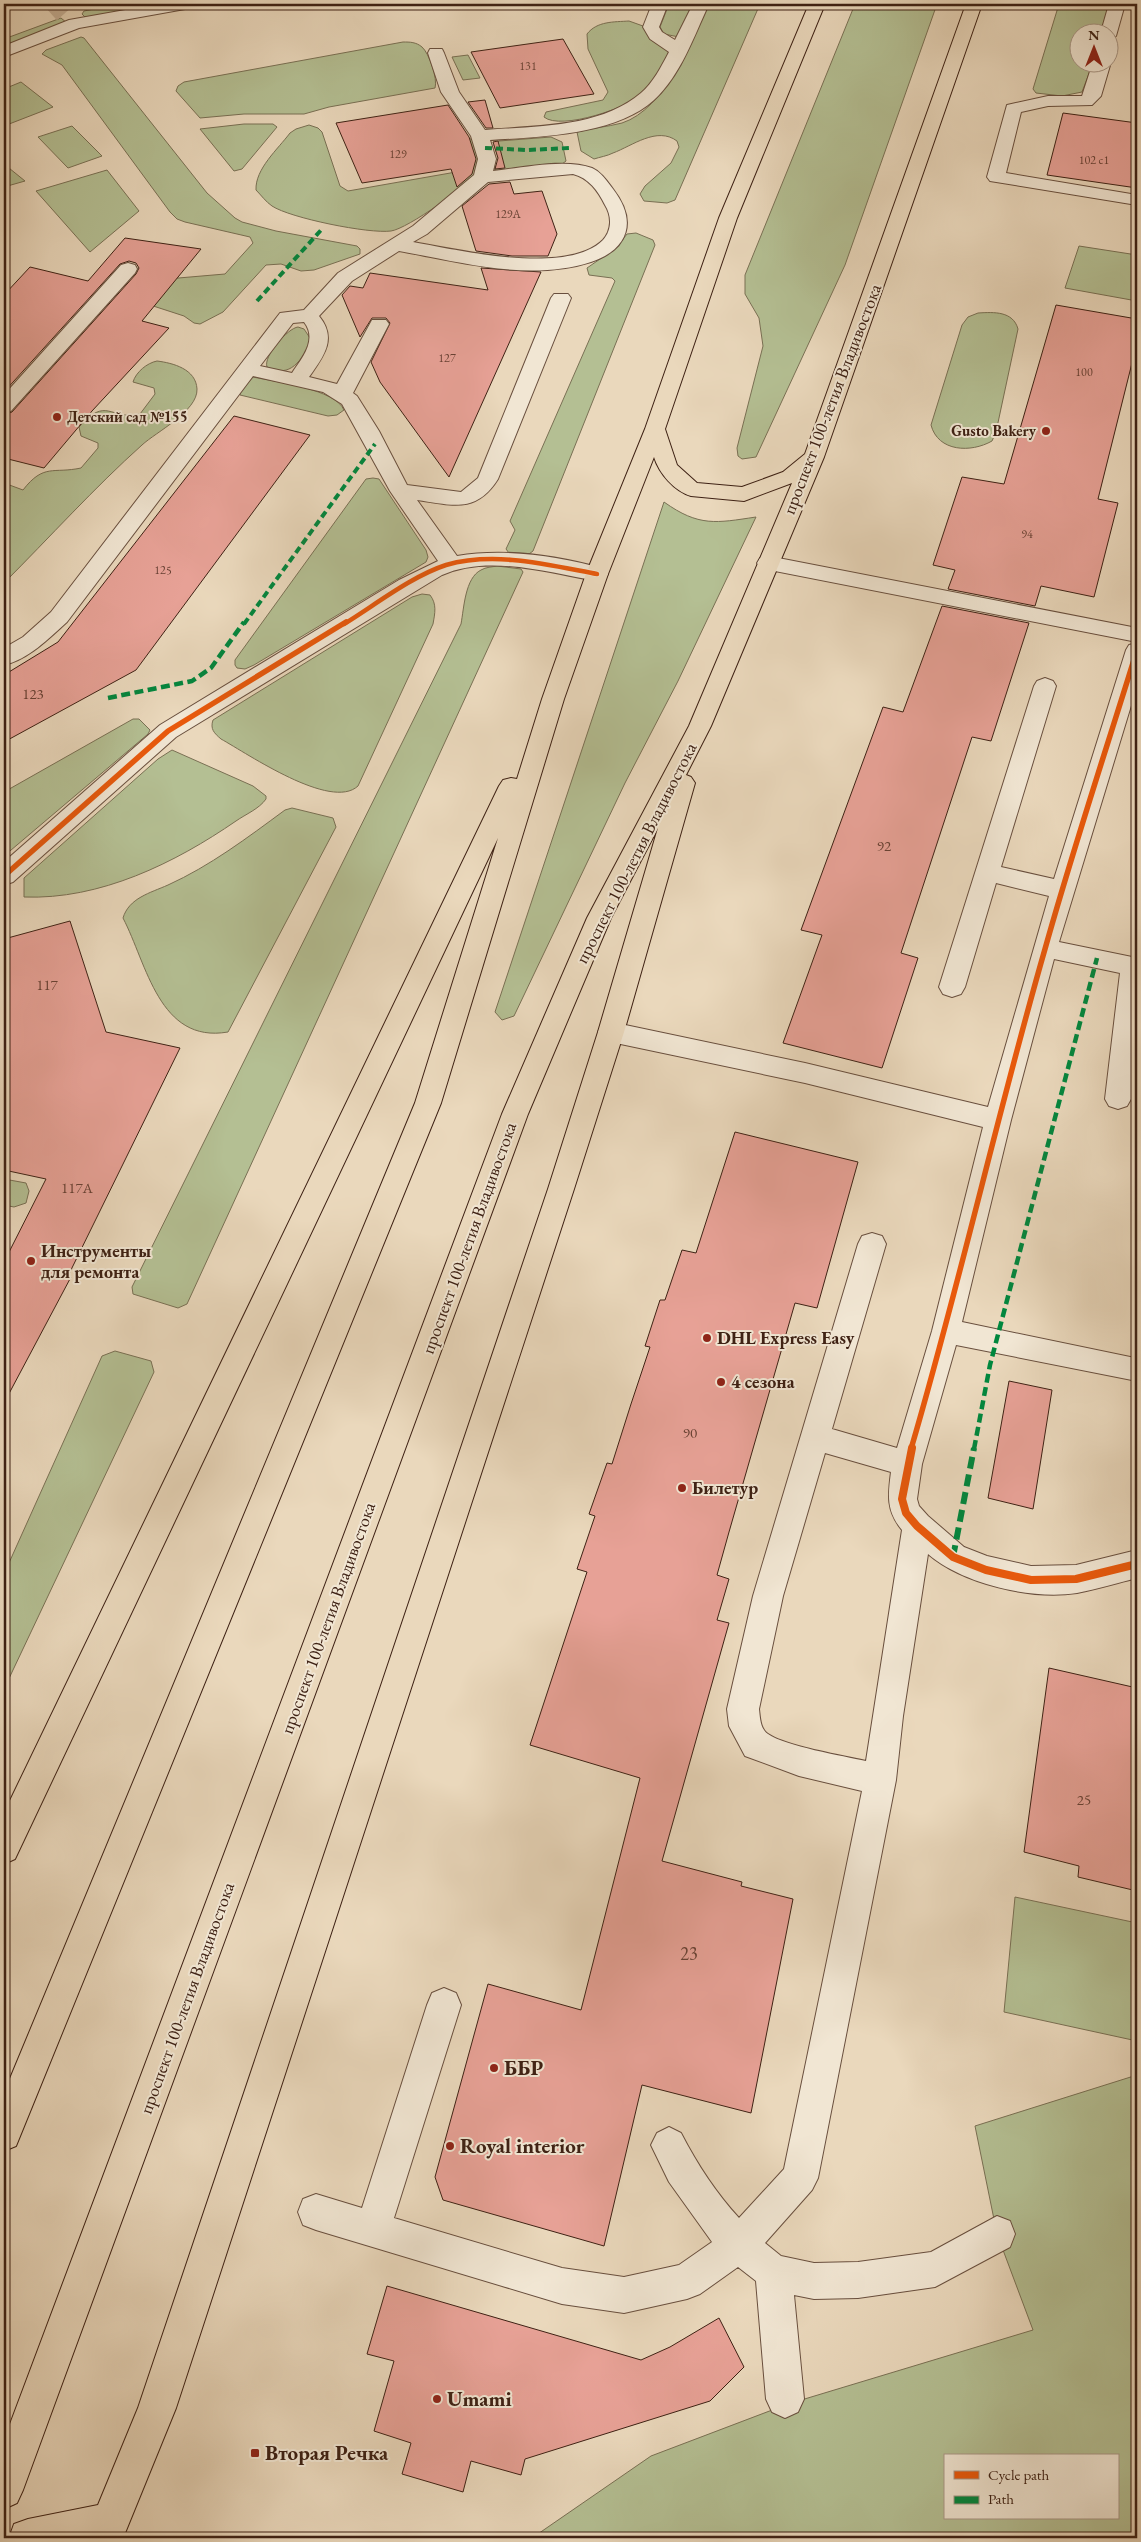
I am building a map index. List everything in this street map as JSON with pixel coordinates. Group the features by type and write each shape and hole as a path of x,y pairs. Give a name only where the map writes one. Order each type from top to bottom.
{"highway":[{"path":"4,2134 428,1103 553,699 596,574 655,429 728,218 816,4"},
{"name":"проспект 100-летия Владивостока","path":"4,2490 515,1114 599,918 700,726 814,457 974,4"},
{"path":"655,429 668,468 691,489 744,494 790,477 814,457"},
{"path":"4,1848 553,699"},
{"path":"28,2538 108,2530 160,2399 611,1032 700,726"}],"street":[{"path":"4,52 70,19 185,4"},
{"path":"660,4 651,27 656,34 679,49"},
{"path":"480,136 566,126 625,112 650,95 679,49 701,4"},
{"path":"1112,22 1117,4"},
{"path":"436,53 450,92 480,136 487,159 483,176"},
{"path":"1099,72 1092,96 1086,101 1048,101 1013,109 996,177 1137,200"},
{"path":"4,658 31,642 59,617 288,317 309,316 345,277 420,230 483,176 573,169 584,171 596,177 620,212 620,225 611,245 596,253 575,260 550,264 525,264 395,246"},
{"path":"4,408 128,270"},
{"path":"400,491 460,499 469,498 483,486 488,479 561,298"},
{"path":"296,381 319,346 321,336 315,322 309,316"},
{"path":"342,394 379,324"},
{"path":"248,369 330,388 342,394 358,411 400,491 451,564"},
{"path":"4,876 168,731 407,585 451,564 491,559 537,564 596,574"},
{"path":"768,563 1137,635"},
{"path":"1137,650 1045,948 998,1120 946,1331 907,1464 902,1499 906,1513 917,1526 953,1557 986,1570 1031,1580 1076,1579 1137,1564"},
{"path":"952,987 1045,686"},
{"path":"986,872 1064,890"},
{"path":"1045,948 1135,966 1118,1099"},
{"path":"611,1032 717,1053 921,1100 998,1120"},
{"path":"872,1244 768,1596 743,1709 745,1726 756,1745 799,1761 880,1780"},
{"path":"946,1331 1135,1370"},
{"path":"814,1437 907,1464"},
{"path":"316,2212 562,2286 624,2295 687,2281 739,2245 800,2178 880,1780 887,1716 917,1526"},
{"path":"372,2229 444,2005"},
{"path":"669,2145 680,2170 691,2186 739,2245 773,2272 814,2281 858,2280 935,2269 997,2234"},
{"path":"773,2272 780,2330 785,2400"}],"green space":[{"path":"120,4 159,4 86,18 82,14 84,11"},
{"path":"669,4 695,4 679,37 664,34 660,27"},
{"path":"708,4 760,4 675,200 667,203 644,201 640,194 645,186 671,163 679,147 677,141 669,137 653,136 611,154 594,159 581,151 577,132 622,123 637,115 651,104 663,89 684,55"},
{"path":"855,4 937,4 845,265 756,457 742,459 738,456 737,448 763,346 759,318 745,294 745,275"},
{"path":"1059,4 1109,4 1104,22 1068,22 1068,72 1090,72 1082,92 1062,96 1036,93 1033,89"},
{"path":"61,18 67,23 66,25 4,49 4,39"},
{"path":"629,21 643,26 648,35 669,50 670,54 649,89 637,99 625,105 595,115 565,121 553,121 544,117 546,112 603,100 608,92 588,49 587,34 601,24"},
{"path":"81,37 84,38 207,193 235,218 242,222 276,231 357,246 360,249 360,254 314,270 301,271 281,264 266,265 223,312 200,324 194,323 184,316 144,303 155,280 225,274 253,243 250,237 185,222 177,219 170,212 62,65 42,54 46,50"},
{"path":"403,42 415,43 425,50 434,73 435,88 329,107 304,114 244,114 200,118 176,91 178,86 184,82"},
{"path":"468,55 480,78 463,80 452,57"},
{"path":"21,82 53,107 4,126 4,89"},
{"path":"244,124 273,124 277,127 242,169 234,171 200,129"},
{"path":"309,125 318,128 322,132 340,186 348,191 456,172 469,138 474,141 477,148 480,160 478,171 464,186 438,205 410,223 391,231 348,228 312,220 281,211 272,206 256,190 259,174 263,167 290,133"},
{"path":"72,126 102,156 68,168 38,137"},
{"path":"551,137 562,142 566,161 562,164 498,171 494,169 499,160 494,145 499,141"},
{"path":"4,164 25,181 4,187"},
{"path":"107,170 139,211 90,252 36,191"},
{"path":"636,233 653,240 655,245 533,551 529,554 509,553 506,549 515,530 510,521 615,281 612,278 589,275 587,268 616,248 627,234"},
{"path":"1079,246 1137,255 1137,301 1065,288"},
{"path":"978,313 996,313 1007,316 1016,323 1018,329 996,432 992,441 975,447 956,448 941,441 931,425 962,325 968,317"},
{"path":"298,327 304,329 312,341 304,355 294,366 283,371 267,367 269,356 277,343 288,332"},
{"path":"157,361 176,365 193,376 197,389 191,405 184,413 124,461 4,583 4,483 23,490 37,476 43,473 81,468 98,448 98,443 81,436 79,427 96,412 109,411 130,415 140,414 155,394 154,388 133,382 142,368"},
{"path":"253,377 290,384 317,392 338,403 344,410 337,415 328,416 240,395 240,392"},
{"path":"366,479 379,479 426,550 428,557 426,562 254,665 245,669 237,668 235,660"},
{"path":"664,502 688,516 708,521 730,521 756,517 678,681 625,783 514,1016 502,1020 495,1012"},
{"path":"497,566 521,569 523,572 187,1304 178,1308 133,1294 132,1287 461,624 468,586 481,570"},
{"path":"422,594 430,595 434,602 433,624 358,786 345,792 329,791 310,786 269,767 221,739 215,733 212,728 213,720 412,597"},
{"path":"133,719 139,719 150,730 148,734 4,856 4,792"},
{"path":"172,750 253,786 266,796 266,799 256,809 188,851 136,876 81,892 24,897 24,878 158,759"},
{"path":"292,808 333,818 336,827 228,1032 205,1032 186,1026 171,1013 159,997 123,918 126,911 141,897 199,869 228,851 285,810"},
{"path":"4,1179 26,1183 29,1191 26,1203 14,1207 4,1205"},
{"path":"115,1351 151,1361 154,1372 4,1689 4,1574 102,1356"},
{"path":"1015,1897 1137,1923 1137,2041 1004,2012"},
{"path":"1137,2075 1137,2538 532,2538 651,2456 788,2404 1033,2330 997,2234 975,2126"}],"building":[{"path":"563,39 594,94 500,108 471,52"},
{"path":"485,100 493,128 486,128 468,102"},
{"path":"448,105 469,137 476,159 472,174 457,187 451,169 362,183 336,123"},
{"path":"1063,113 1137,123 1137,188 1047,175"},
{"path":"498,141 505,168 495,169 498,158 493,142"},
{"path":"510,182 514,194 542,191 557,234 548,256 512,256 476,251 462,206 489,184"},
{"path":"125,238 201,249 142,321 169,328 92,411 44,468 4,458 4,415 12,412 136,274 139,268 136,263 129,261 120,264 4,392 4,295 30,267 88,281"},
{"path":"481,268 541,272 449,477 380,382 371,362 390,323 386,318 372,318 360,337 342,295 350,286 363,288 370,273 488,290"},
{"path":"1056,305 1137,319 1137,343 1098,499 1118,503 1094,597 1041,586 1035,606 948,589 955,570 933,565 962,477 1004,484"},
{"path":"234,416 310,435 136,670 4,742 4,675 58,642"},
{"path":"942,606 1029,623 991,741 972,737 901,953 918,958 882,1068 783,1043 822,935 801,930 883,707 903,712"},
{"path":"70,921 106,1032 180,1048 68,1276 71,1277 4,1403 4,1262 46,1179 4,1170 4,939"},
{"path":"735,1132 858,1162 817,1308 795,1303 729,1532 717,1575 729,1579 717,1620 729,1623 662,1861 742,1882 741,1886 793,1899 751,2113 642,2085 604,2246 443,2200 435,2177 488,1984 581,2010 640,1778 530,1745 587,1572 577,1569 595,1516 589,1514 607,1463 612,1464 650,1347 645,1346 660,1300 665,1300 682,1250 696,1253"},
{"path":"1009,1381 1052,1390 1033,1509 988,1498"},
{"path":"1049,1668 1137,1688 1137,1891 1078,1877 1079,1866 1024,1852"},
{"path":"387,2286 641,2360 670,2347 719,2318 744,2367 710,2401 525,2459 521,2475 471,2461 463,2492 402,2474 411,2443 374,2431 394,2361 367,2354"}],"tunnel":[{"path":"55,4 64,14"}],"marked path":[{"path":"485,148 527,150 570,148"},
{"path":"257,301 322,229"},
{"path":"108,698 192,681 211,668 375,444"},
{"path":"953,1557 990,1365 1097,958"}],"cycle path":[{"path":"4,876 168,731 429,573 452,564 470,561 506,560 543,564 597,574"},
{"path":"1137,650 1045,948 998,1120 946,1331 907,1464 902,1499 906,1513 917,1526 953,1557 986,1570 1031,1580 1076,1579 1137,1564"}],"place":[{"name":"Детский сад №155","path":"57,417"},
{"name":"Gusto Bakery","path":"1046,431"},
{"name":"Инструменты для ремонта","path":"31,1261"},
{"name":"DHL Express Easy","path":"707,1338"},
{"name":"4 сезона","path":"721,1382"},
{"name":"Билетур","path":"682,1488"},
{"name":"ББР","path":"494,2068"},
{"name":"Royal interior","path":"450,2146"},
{"name":"Umami","path":"437,2399"},
{"name":"Вторая Речка","path":"255,2453"}]}
